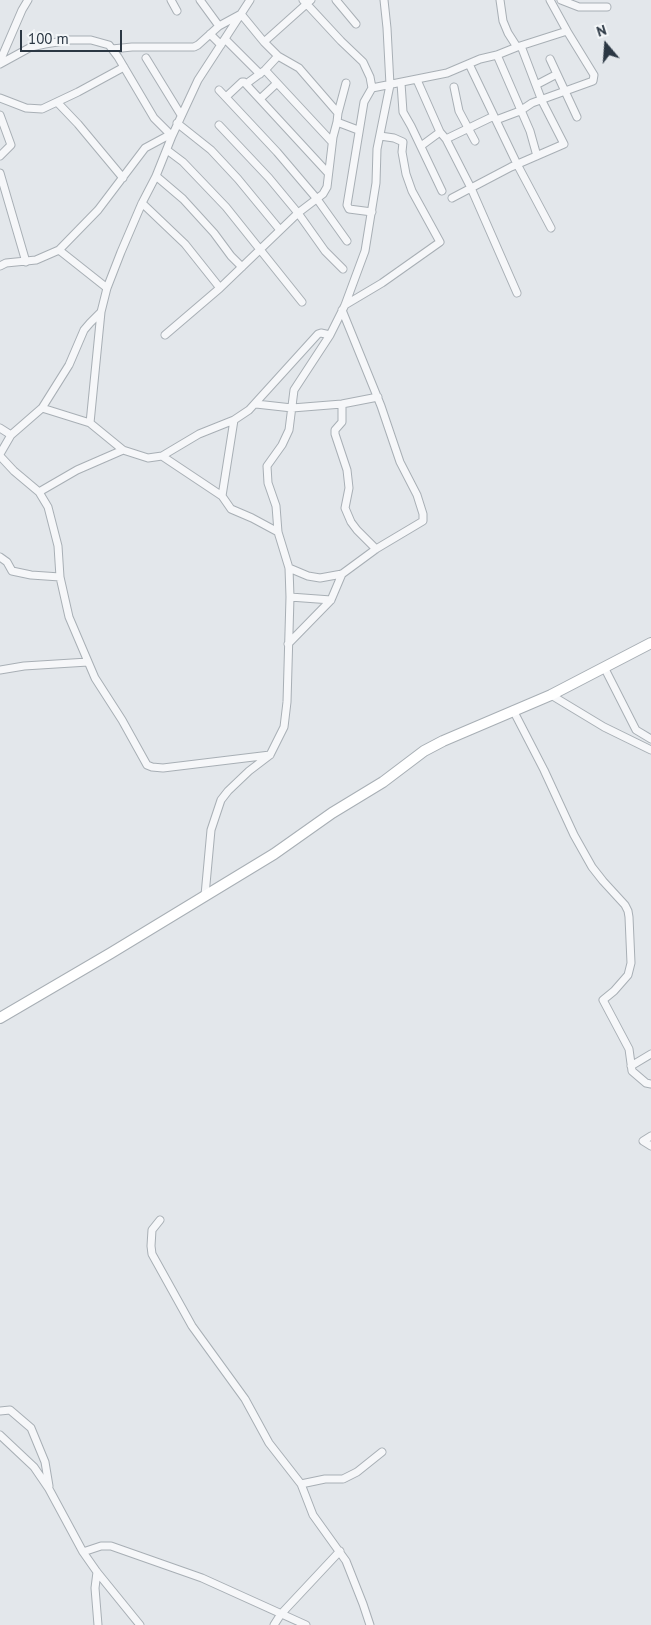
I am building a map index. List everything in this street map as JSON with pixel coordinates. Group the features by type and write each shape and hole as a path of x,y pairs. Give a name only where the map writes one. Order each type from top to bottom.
{"street":[{"path":"0,62 28,0"},
{"path":"171,0 177,11"},
{"path":"200,0 219,26"},
{"path":"90,423 101,312 107,288 142,203 167,150 171,135 198,80 250,0"},
{"path":"336,0 356,24"},
{"path":"205,895 211,830 221,800 249,771 270,755 284,727 287,702 289,568 278,532 276,506 268,483 266,469 268,463 282,445 289,430 294,390 330,335 344,308 362,262 369,235 376,183 377,149 390,85 388,28 384,0"},
{"path":"452,198 517,164 564,144 542,101 519,47 508,34 503,21 500,0"},
{"path":"446,139 468,128 520,111 532,103 542,101 593,81 594,78 584,57 550,0"},
{"path":"561,0 579,7 607,7"},
{"path":"264,42 307,1 363,62 370,77 372,88 364,102 358,130 347,205 349,209 372,212"},
{"path":"112,49 132,47 189,48 198,45 219,26 241,14"},
{"path":"241,14 278,56 299,68 338,113"},
{"path":"372,88 447,73 480,59 568,31"},
{"path":"210,34 277,84 332,142"},
{"path":"0,62 31,47 70,40 91,40 109,46 124,67 154,118 171,135"},
{"path":"497,55 530,131 537,156"},
{"path":"246,84 262,72 278,56"},
{"path":"146,58 181,115"},
{"path":"550,59 578,117"},
{"path":"469,64 517,164 551,228"},
{"path":"0,98 15,105 36,110 42,109 124,67"},
{"path":"536,85 557,74"},
{"path":"417,80 440,132 446,139 471,188 517,294"},
{"path":"226,97 242,82 246,84 328,173"},
{"path":"165,335 220,288 298,213 323,194 326,187 338,113 346,83"},
{"path":"401,83 403,112 442,191"},
{"path":"260,99 277,84"},
{"path":"454,87 459,111 475,141"},
{"path":"219,90 277,152 317,199 347,242"},
{"path":"57,102 78,124 122,178"},
{"path":"0,115 11,145 0,156"},
{"path":"337,122 358,130"},
{"path":"177,123 210,150 238,179 280,230"},
{"path":"219,125 269,178 298,213 325,251 343,269"},
{"path":"421,146 440,132"},
{"path":"0,266 6,263 36,260 59,250 98,210 145,148 171,135"},
{"path":"344,308 440,242 412,191 406,174 402,152 403,142 394,138 380,136"},
{"path":"167,150 202,180 226,207 302,302"},
{"path":"0,173 26,262"},
{"path":"156,176 183,199 242,267"},
{"path":"142,203 185,244 220,288"},
{"path":"59,250 107,288"},
{"path":"289,568 308,576 320,578 342,574 376,549 422,521 423,514 414,485 400,462 378,397 344,308"},
{"path":"101,312 84,330 69,365 42,408 11,436 0,455 14,471 39,492 48,507 58,546 60,577 70,617 95,678 147,764 163,768 270,755"},
{"path":"42,408 90,423 123,450 148,458 162,456 199,434 234,420 256,404 318,334 330,335"},
{"path":"256,404 292,408 342,404 378,397"},
{"path":"342,404 342,422 335,430 335,434 348,479 349,488 345,508 357,530 376,549"},
{"path":"222,496 234,420"},
{"path":"0,428 11,436"},
{"path":"39,492 70,474 123,450"},
{"path":"162,456 222,496 231,509 278,532"},
{"path":"0,557 7,562 12,570 60,577"},
{"path":"288,644 332,600 342,574"},
{"path":"290,597 332,600"},
{"path":"0,1018 274,854 332,813 384,782 442,741 551,695 651,643"},
{"path":"0,670 24,666 88,662"},
{"path":"604,667 636,730 651,739"},
{"path":"551,695 604,727 651,750"},
{"path":"513,710 544,770 578,843 602,881 625,905 628,911 631,963 628,975 604,1000 629,1049 632,1071 646,1083 651,1084"},
{"path":"631,1066 651,1054"},
{"path":"651,1136 643,1142 651,1146"},
{"path":"160,1220 152,1230 152,1254 192,1326 245,1399 269,1443 301,1484 313,1515 346,1561 370,1625"},
{"path":"0,1410 10,1410 31,1428 45,1462 49,1489"},
{"path":"0,1435 34,1467 49,1489 83,1552 140,1625"},
{"path":"301,1484 325,1479 343,1478 357,1472 382,1452"},
{"path":"83,1552 101,1546 111,1546 202,1578 306,1625"},
{"path":"274,1625 281,1614 340,1551"},
{"path":"97,1572 95,1588 98,1625"}]}
